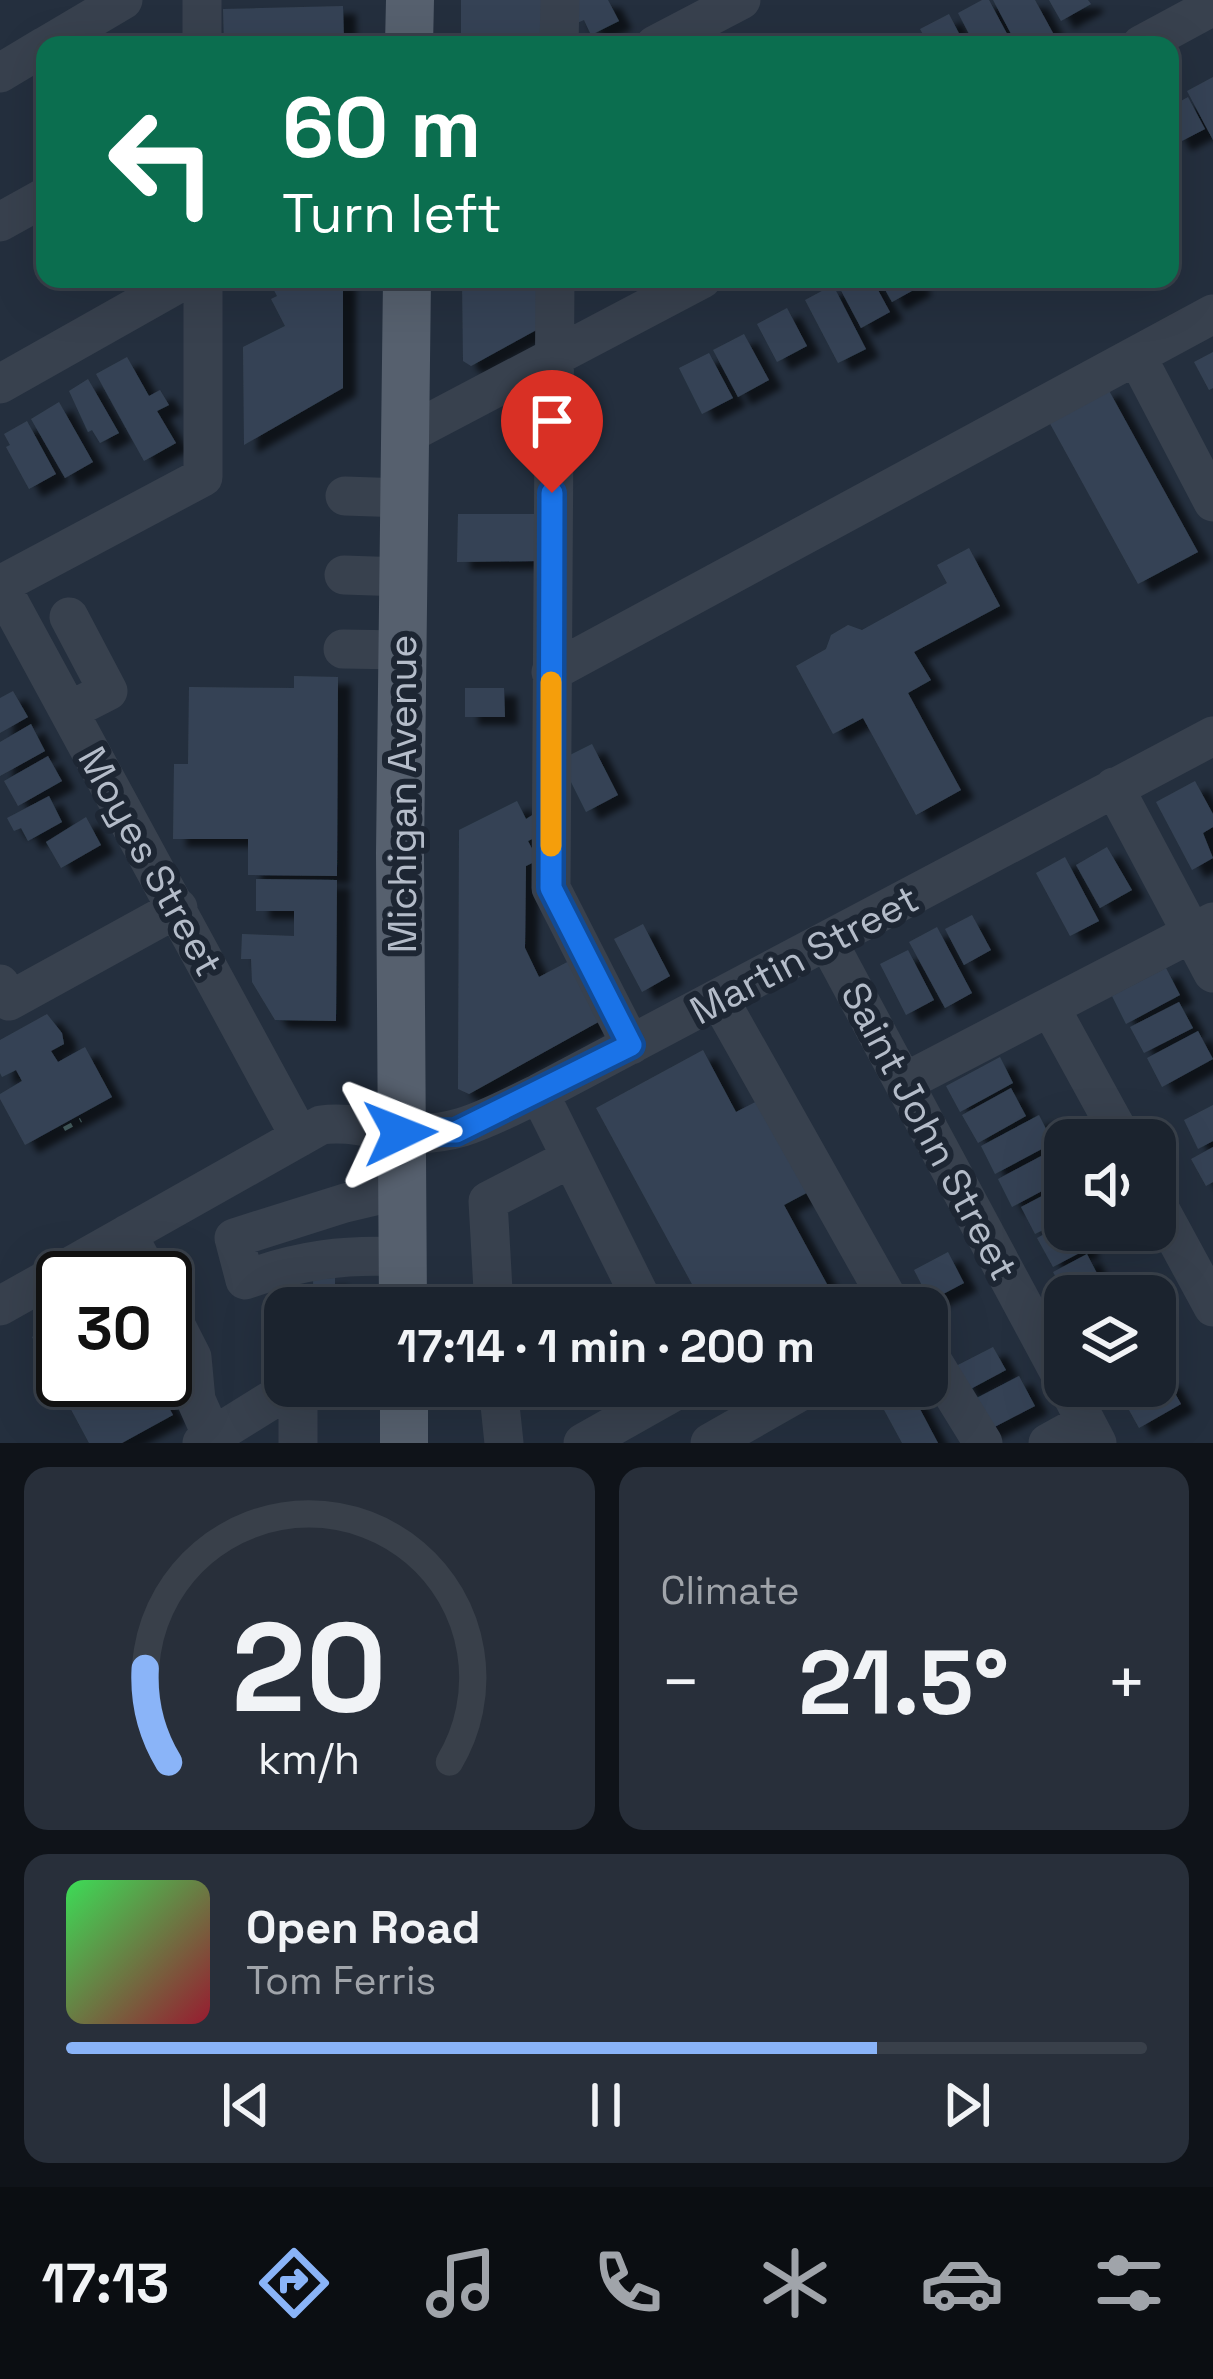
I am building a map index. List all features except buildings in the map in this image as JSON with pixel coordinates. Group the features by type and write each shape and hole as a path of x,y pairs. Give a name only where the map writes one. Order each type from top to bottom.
{"main road":[{"path":"409,36 410,0"},
{"name":"Michigan Avenue","path":"403,1287 406,288"},
{"path":"404,1407 404,1443"}],"street":[{"path":"63,36 123,0"},
{"path":"202,0 202,36"},
{"path":"559,36 560,0"},
{"path":"673,36 741,0"},
{"path":"1158,36 1213,6"},
{"path":"0,73 36,52"},
{"path":"0,222 36,202"},
{"path":"0,384 170,288"},
{"path":"0,585 203,477 202,288"},
{"path":"555,288 551,888 631,1045"},
{"path":"404,436 685,288"},
{"path":"551,672 1213,314"},
{"path":"1146,374 1213,502"},
{"path":"345,496 404,498"},
{"path":"344,575 403,577"},
{"name":"Moyes Street","path":"0,585 300,1137"},
{"path":"69,617 107,691 69,711"},
{"path":"344,649 402,650"},
{"name":"Martin Street","path":"0,1306 321,1125 343,1122 400,1133 456,1132 539,1094 1213,736"},
{"path":"1114,787 1202,928 1213,973"},
{"path":"0,984 9,1001 178,908"},
{"path":"905,1082 1202,928"},
{"name":"Saint John Street","path":"828,942 1044,1343"},
{"path":"719,999 881,1287"},
{"path":"1050,1006 1112,1119"},
{"path":"539,1094 636,1287"},
{"path":"493,1287 488,1201 571,1158"},
{"path":"400,1190 234,1238 245,1280 292,1263 346,1254 402,1257"},
{"path":"128,1234 137,1251"},
{"path":"1176,1239 1213,1307"},
{"path":"192,1357 196,1400 209,1441 264,1406"},
{"path":"948,1386 983,1443"},
{"path":"297,1407 298,1443"},
{"path":"501,1407 504,1443"},
{"path":"583,1443 647,1407"},
{"path":"710,1443 773,1407"},
{"path":"1048,1443 1091,1432"}],"path":[{"path":"64,1129 81,1120"}],"slow traffic":[{"path":"551,682 551,846"}],"route":[{"path":"400,1133 456,1132 631,1045 551,888 552,493"}]}
